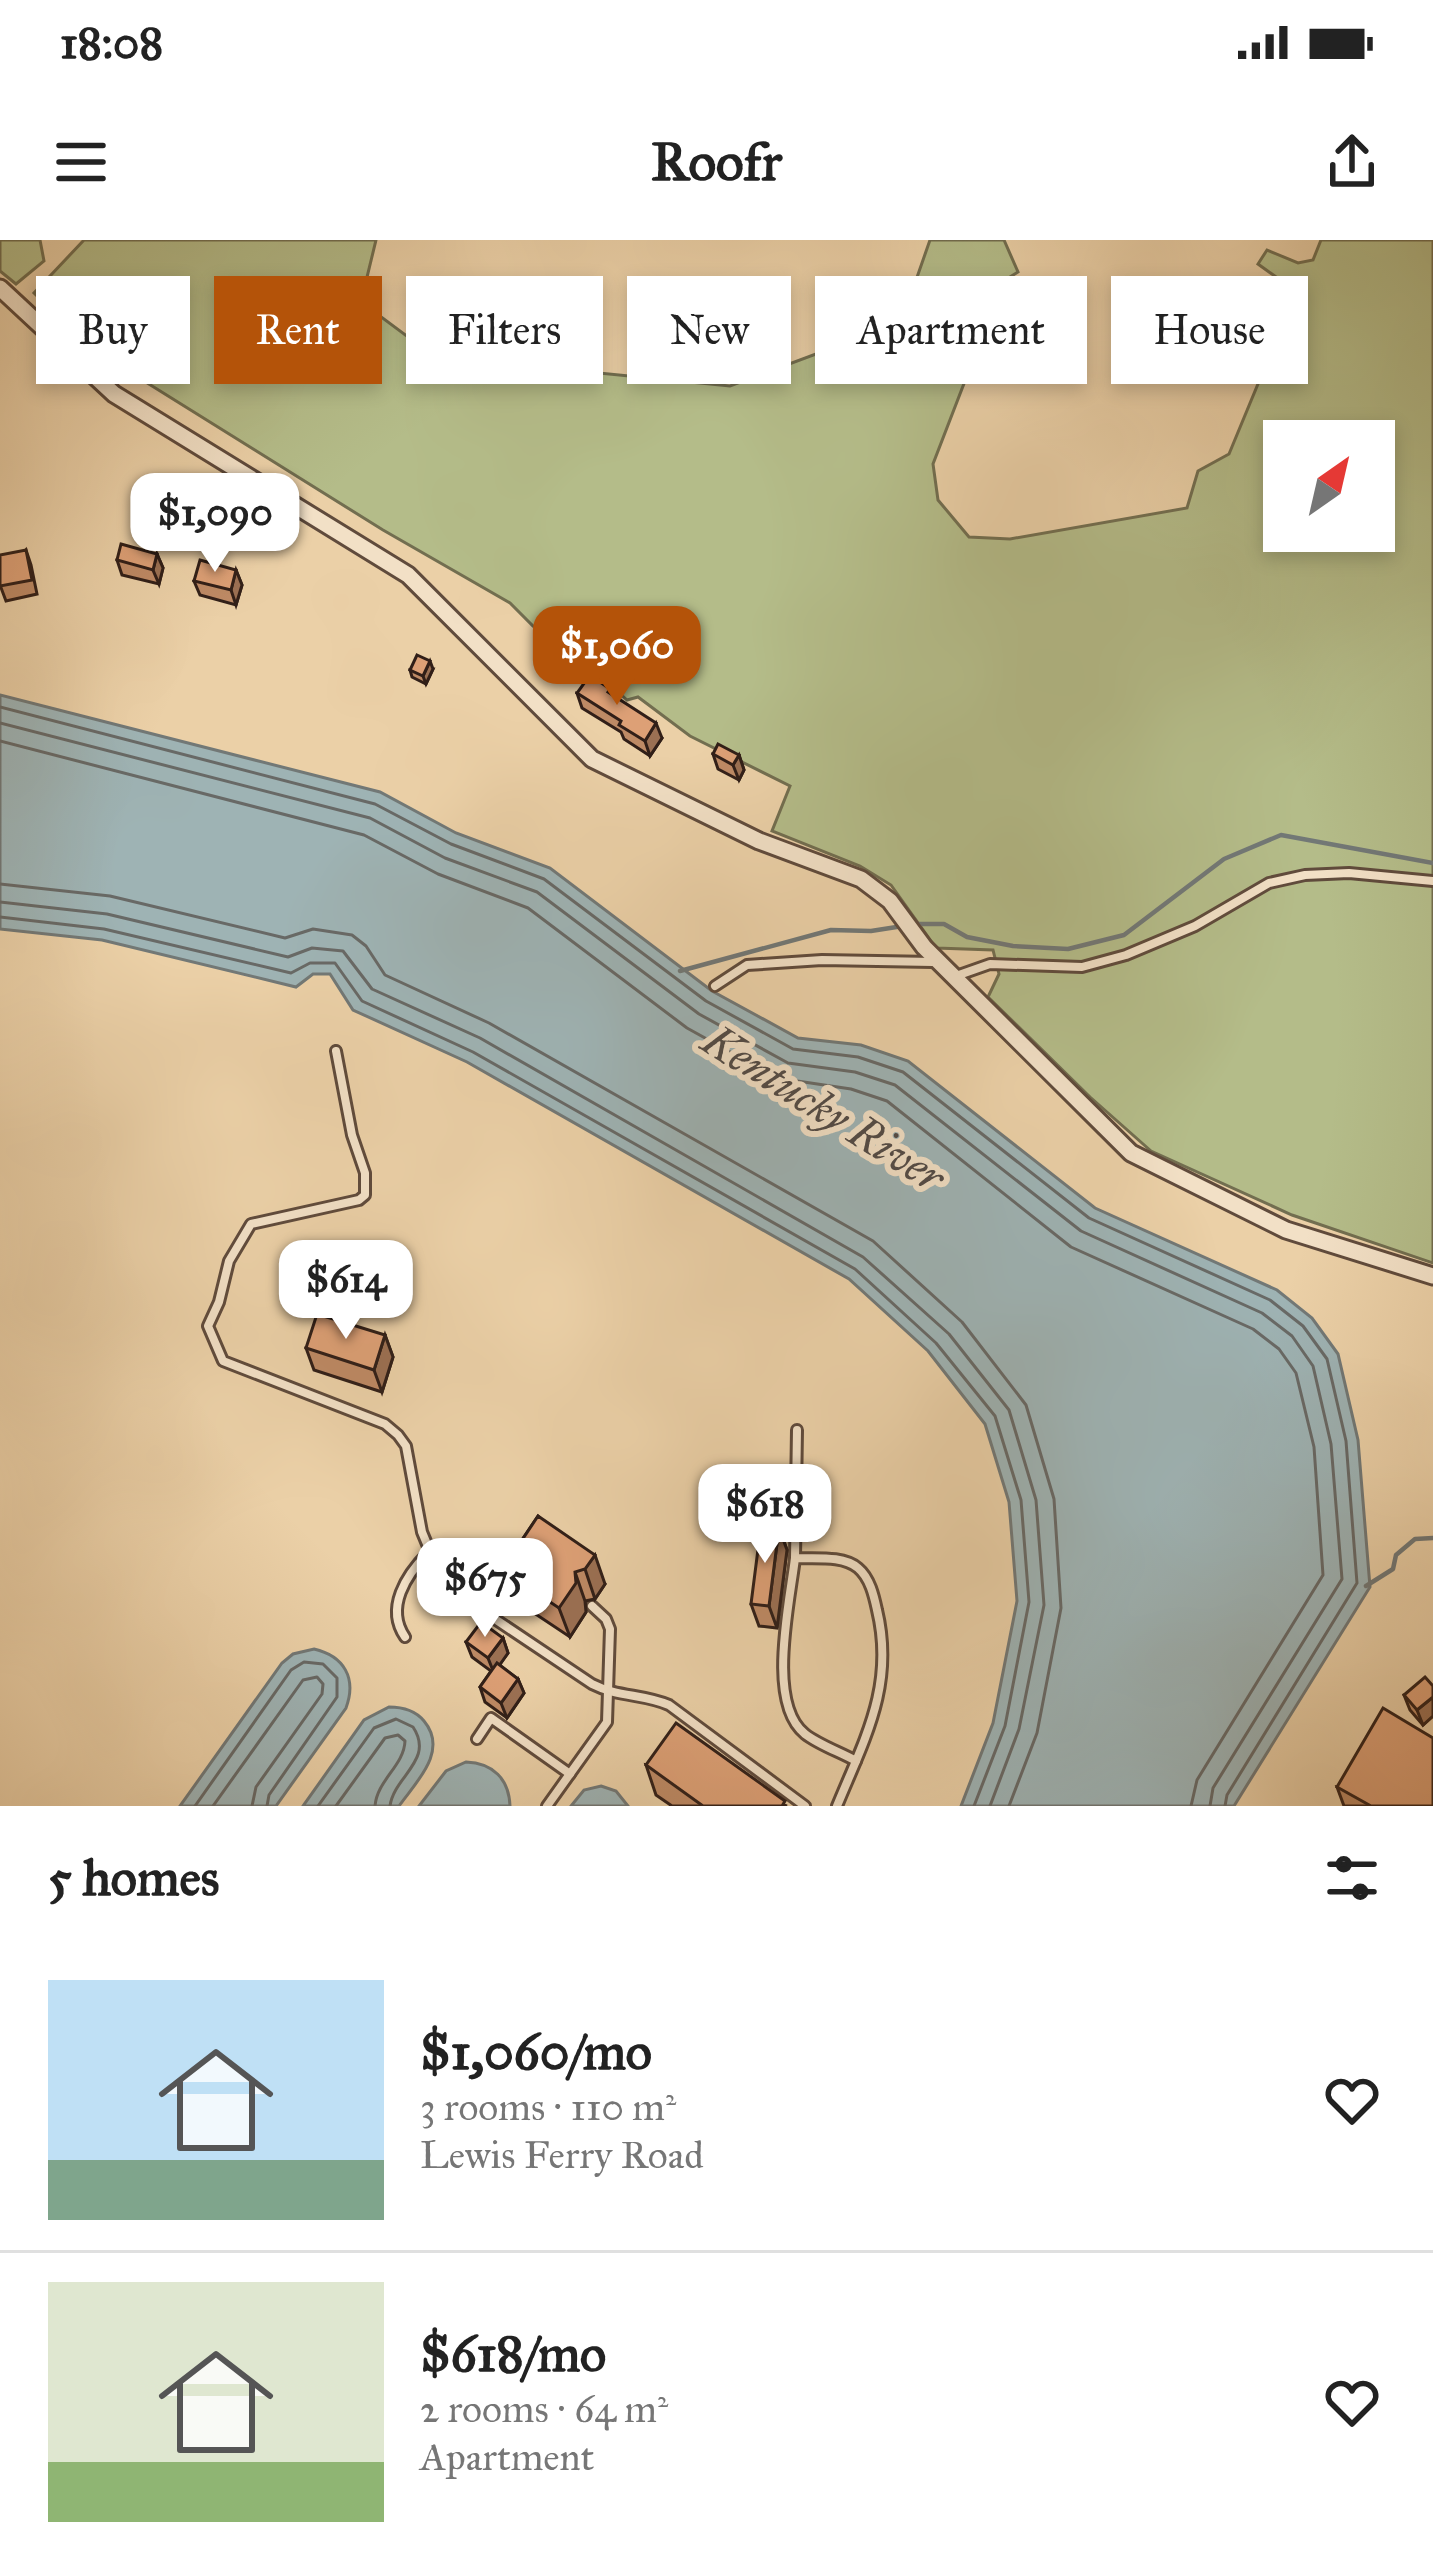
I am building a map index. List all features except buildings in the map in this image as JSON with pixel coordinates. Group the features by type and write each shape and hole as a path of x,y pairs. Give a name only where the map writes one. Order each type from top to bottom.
{"street":[{"path":"0,288 114,394 408,575 592,760 759,841 861,879 890,901 924,947 1132,1153 1286,1230 1433,1276"}],"lane":[{"path":"956,976 990,964 1082,967 1126,955 1195,926 1269,883 1305,874 1433,881"},
{"path":"715,986 747,965 822,960 941,962"},
{"path":"336,1051 352,1136 365,1173 365,1195 251,1224 229,1261 208,1326 223,1361 385,1424 406,1446 428,1553 462,1596 610,1693 669,1705 805,1806"},
{"path":"797,1430 785,1705 804,1733 856,1760"},
{"path":"405,1637 396,1612 400,1592 428,1553"},
{"path":"462,1596 490,1557 509,1555 528,1564"},
{"path":"795,1558 842,1561 858,1568 870,1584 884,1661 881,1695 837,1806"},
{"path":"547,1806 607,1722 610,1629 592,1606"},
{"path":"477,1738 491,1718 570,1774"}],"green space":[{"path":"0,240 40,240 44,261 16,284 0,271"},
{"path":"84,240 376,240 367,276 214,276 214,384 382,384 382,318 406,336 406,384 603,384 603,373 627,376 627,384 791,384 791,363 815,354 815,384 964,384 933,464 938,500 969,537 1010,539 1187,508 1198,471 1229,454 1258,384 1308,384 1308,276 1275,276 1258,264 1267,250 1298,263 1313,260 1321,240 1433,240 1433,1263 1292,1215 1151,1151 988,997 999,974 993,950 936,948 891,885 860,866 772,831 790,786 690,736 638,697 627,700 510,603 149,384 190,384 190,276 50,276"},
{"path":"930,240 1004,240 1018,272 1012,276 917,276"}],"water":[{"name":"Kentucky River","path":"0,695 380,792 456,833 550,868 712,991 798,1038 861,1045 908,1061 1095,1208 1277,1290 1312,1318 1338,1354 1358,1440 1370,1587 1234,1806 961,1806 993,1723 1017,1601 1009,1502 985,1424 928,1351 849,1279 467,1062 353,1010 330,974 313,974 296,987 102,940 0,929"},
{"path":"314,1649 340,1663 349,1678 349,1697 346,1708 276,1806 180,1806 282,1663 293,1654"},
{"path":"389,1707 420,1717 433,1744 427,1766 399,1806 303,1806 364,1720"},
{"path":"466,1762 498,1774 510,1806 419,1806 446,1771"},
{"path":"601,1786 616,1791 628,1806 571,1806 584,1790"}],"waterway":[{"path":"914,924 944,924 967,937 1013,946 1068,949 1124,935 1224,859 1281,835 1433,863"},
{"path":"680,971 831,930 903,926"},
{"path":"1366,1586 1393,1569 1396,1555 1415,1539 1433,1538"}]}
